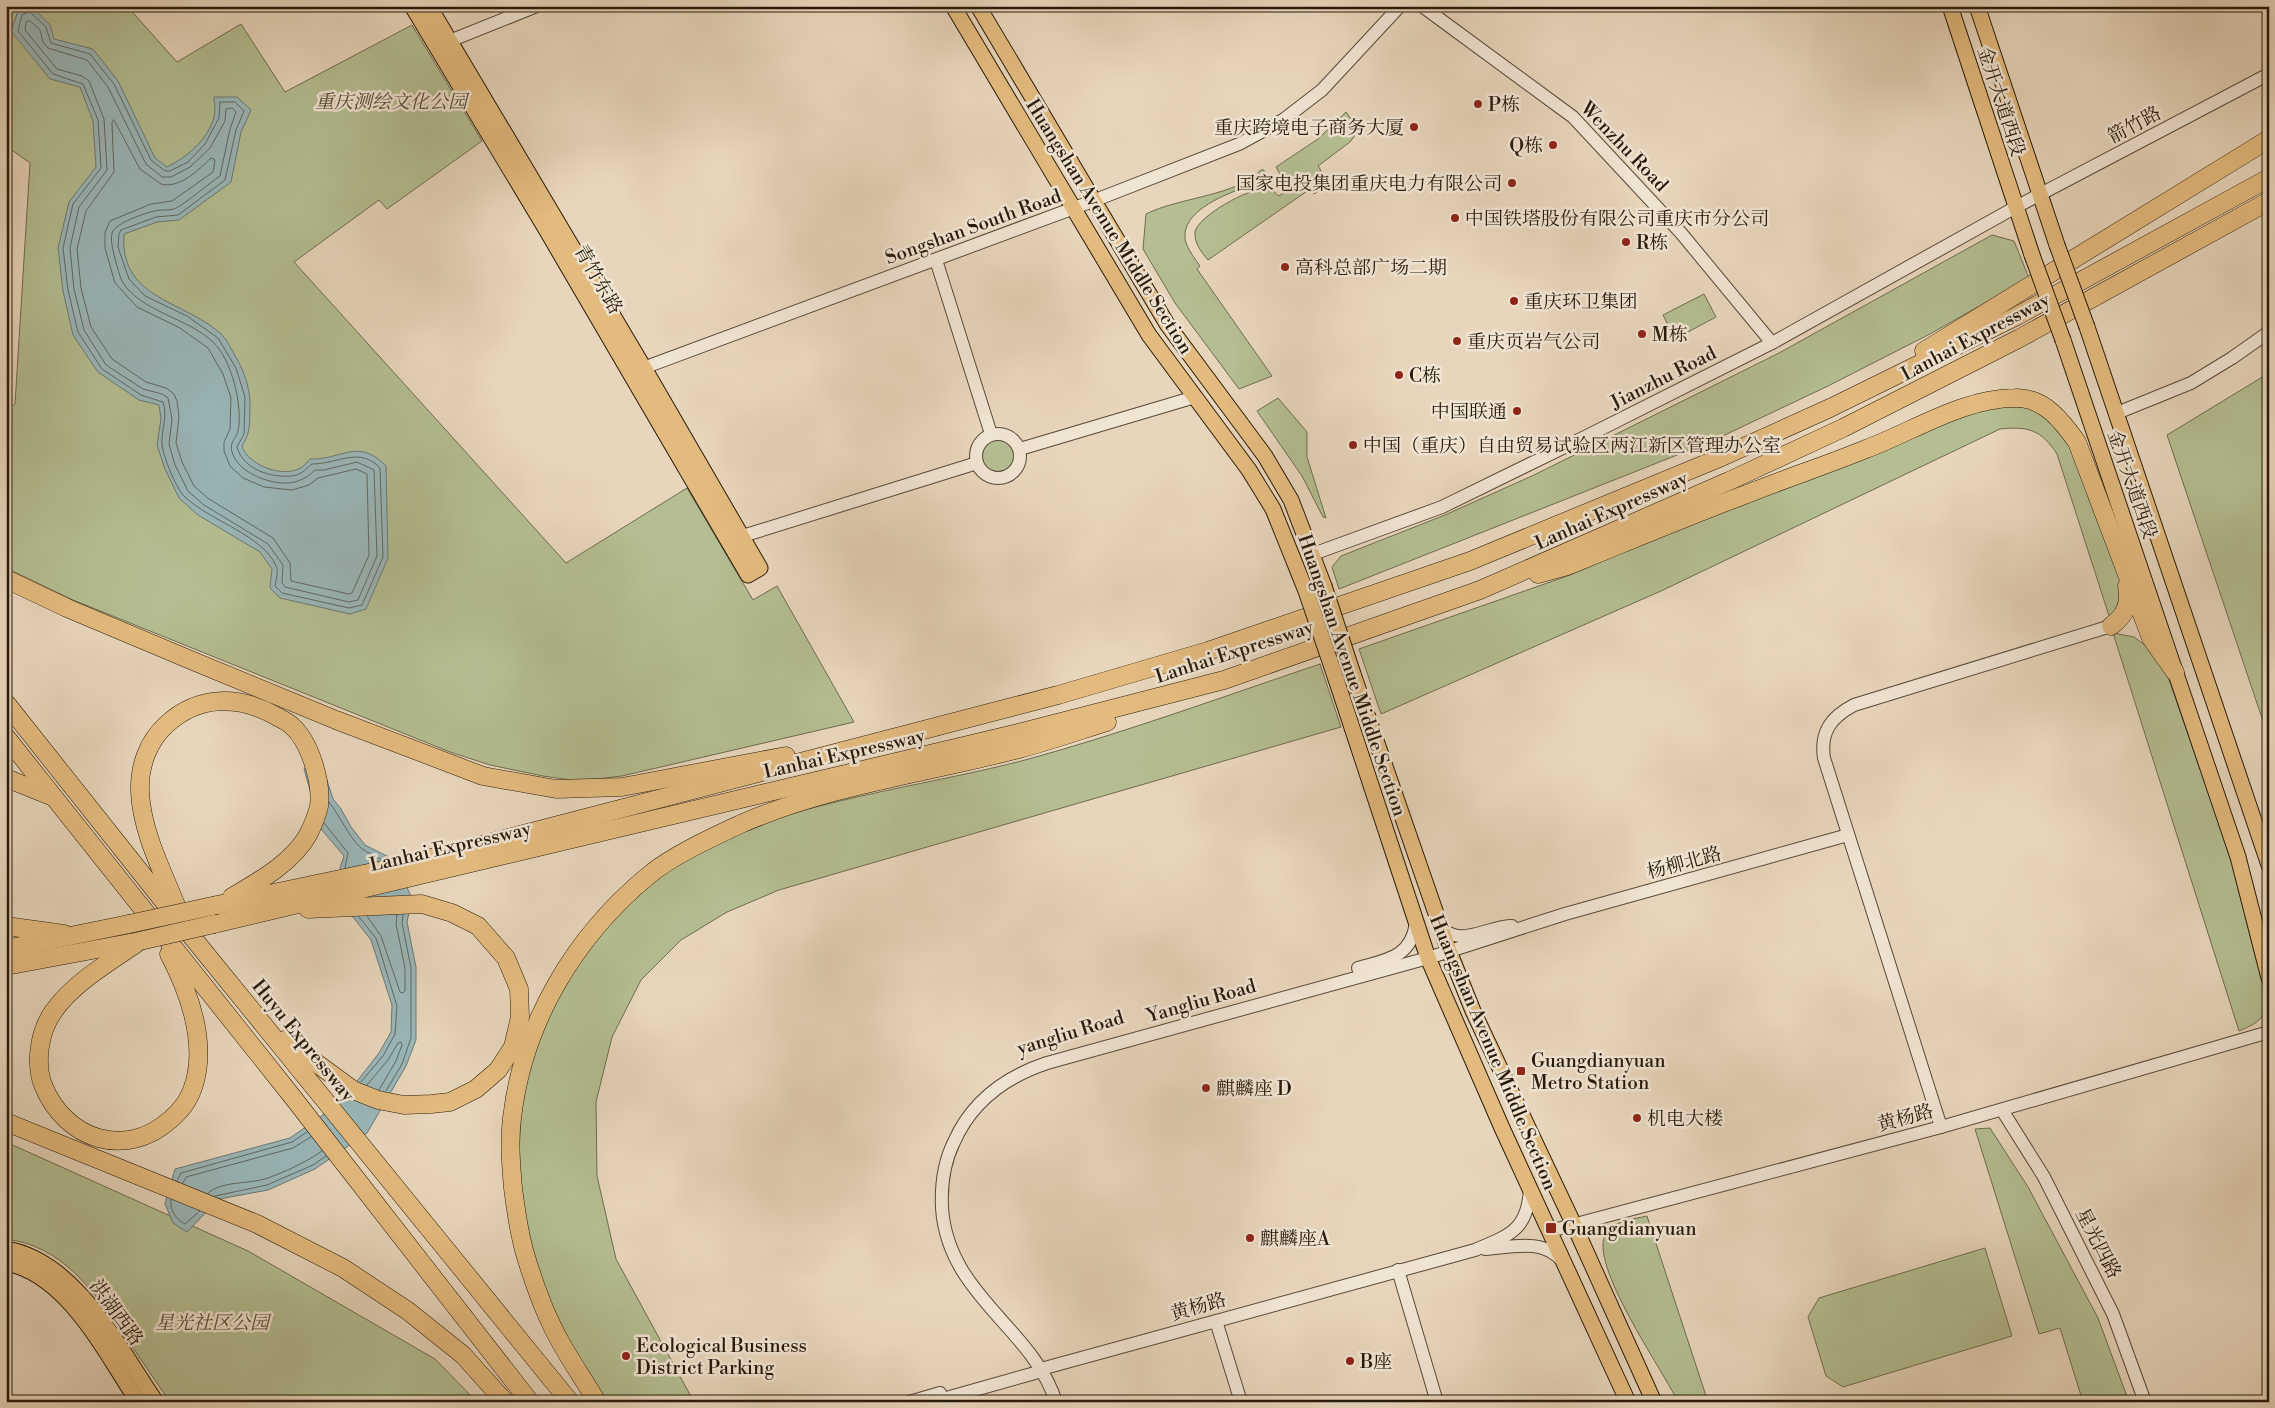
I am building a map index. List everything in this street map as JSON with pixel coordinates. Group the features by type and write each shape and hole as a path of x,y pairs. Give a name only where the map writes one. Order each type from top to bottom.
{"highway":[{"path":"1830,408 2269,139"},
{"name":"Lanhai Expressway","path":"934,729 1208,651 1470,561 1717,459 1830,408 2017,316 2269,178"},
{"name":"Lanhai Expressway","path":"6,966 140,941 214,924 1014,734 1224,680 1480,590 1720,485 1842,428 2020,338 2269,201"},
{"path":"1480,590 1567,566 1740,496 1868,449 1973,404 2016,398 2038,402 2065,425 2077,442 2151,638"},
{"path":"2111,626 2125,613 2128,604 2125,570"},
{"path":"6,579 67,608 336,720 483,776 556,789 622,787 934,729"},
{"path":"2111,626 2134,627 2142,630 2151,638 2175,672"},
{"path":"597,1402 553,1328 525,1256 516,1213 511,1163 512,1119 521,1070 534,1029 557,981 583,941 650,873 695,847 744,823 791,805 846,789 1020,749 1114,720 1224,680"},
{"path":"184,927 145,826 140,791 145,754 161,730 180,712 204,703 235,700 264,710 292,726 308,750 318,778 318,807 308,835 292,855 263,879 217,906"},
{"name":"Huyu Expressway","path":"6,703 184,927 368,1151 570,1402"},
{"path":"6,949 77,936 397,867 562,823 934,729"},
{"path":"6,737 291,1094 530,1402"},
{"path":"6,778 53,797"},
{"path":"265,911 422,904 452,913 478,926 506,958 519,989 520,1018 513,1047 498,1070 476,1089 450,1102 404,1105 378,1100 353,1090 267,1027"},
{"path":"140,941 74,988 52,1013 39,1047 39,1074 49,1099 67,1122 92,1136 112,1141 137,1139 160,1129 184,1108 195,1081 198,1047 190,1008 180,975 147,914"},
{"path":"6,926 77,936"},
{"path":"6,1122 94,1156 257,1224 343,1268 408,1311 463,1355 505,1402"}],"main road":[{"name":"青竹东路","path":"412,6 443,44 754,571"},
{"name":"青竹东路","path":"429,6 443,44"},
{"name":"Huangshan Avenue Middle Section","path":"952,6 1075,208 1149,335 1249,470 1273,509 1306,591 1428,958 1628,1402"},
{"name":"Huangshan Avenue Middle Section","path":"978,6 1166,324 1265,456 1291,500 1313,554 1437,922 1449,952 1473,1011 1574,1225 1654,1402"},
{"name":"金开大道西段","path":"1950,6 2032,255 2063,340 2238,857 2269,978"},
{"name":"金开大道西段","path":"1977,6 2269,865"},
{"path":"2258,936 2269,958"},
{"name":"洪湖西路","path":"6,1249 19,1251 70,1282 92,1308 156,1402"},
{"name":"洪湖西路","path":"6,1263 16,1265 41,1279 62,1295 80,1314 138,1402"}],"street":[{"path":"443,44 537,6"},
{"name":"Songshan South Road","path":"637,370 1075,208 1239,144 1283,120 1322,90 1400,6"},
{"name":"Wenzhu Road","path":"1422,6 1573,117 1681,233 1772,343"},
{"name":"箭竹路","path":"2016,207 2269,74"},
{"name":"Jianzhu Road","path":"1313,554 1442,506 1530,465 1772,343 2016,207"},
{"path":"936,260 991,434"},
{"path":"2117,414 2191,383 2232,358 2269,332"},
{"path":"1020,449 1195,397"},
{"path":"998,433 1011,437 1020,449 1019,464 1015,471 1001,478 986,475 977,463 977,448 991,434 998,433"},
{"path":"735,539 977,463"},
{"path":"1941,1127 1824,758 1822,746 1824,733 1831,720 1854,705 2111,626"},
{"name":"杨柳北路","path":"1529,925 1848,835"},
{"path":"1437,922 1448,934 1459,937 1504,926 1529,925"},
{"name":"yangliu Road","path":"1056,1402 1036,1370 954,1272 939,1236 934,1218 935,1178 945,1142 963,1111 984,1089 997,1079 1029,1062 1388,959 1408,947 1414,935 1416,923"},
{"name":"Yangliu Road","path":"1036,1370 960,1269 946,1234 942,1198 946,1163 959,1130 978,1104 1001,1084 1030,1068 1449,952 1529,925"},
{"name":"黄杨路","path":"1550,1232 1941,1127 2269,1032"},
{"name":"星光四路","path":"2002,1110 2044,1177 2114,1314 2145,1402"},
{"path":"1475,1250 1506,1236 1517,1228 1528,1207 1530,1188"},
{"path":"1475,1250 1540,1246 1552,1251 1565,1264"},
{"name":"黄杨路","path":"932,1402 1036,1370 1475,1250"},
{"path":"1398,1270 1437,1402"},
{"path":"1216,1321 1241,1402"},
{"path":"909,1402 1036,1370"},
{"name":"yangliu Road","path":"1036,1370 1048,1402"}],"green space":[{"name":"重庆测绘文化公园","path":"6,6 127,6 177,62 241,24 285,92 412,25 482,141 387,209 379,200 294,262 566,563 687,488 753,600 777,586 854,722 622,776 579,781 543,776 490,765 450,752 73,600 6,568 6,411 15,404 30,163 6,146"},
{"path":"1346,112 1359,130 1350,142 1318,166 1329,183 1314,194 1310,189 1208,260 1197,244 1195,232 1198,225 1226,204 1249,193 1268,189 1279,196 1289,189 1276,167 1318,139"},
{"path":"1261,170 1264,170 1264,174 1258,180 1218,199 1200,210 1187,225 1185,233 1187,246 1200,266 1197,269 1272,376 1239,389 1175,303 1143,249 1146,214 1160,208 1223,191 1251,179"},
{"path":"1992,235 2014,241 2029,278 1930,334 1828,386 1710,442 1339,589 1332,567 1341,556 1445,515 1534,475 1779,353"},
{"path":"1704,294 1716,317 1675,339 1663,315"},
{"path":"2269,373 2269,739 2167,435"},
{"path":"1278,398 1307,432 1307,457 1326,518 1323,517 1302,476 1257,411"},
{"path":"1996,404 2037,409 2051,419 2071,445 2119,574 2119,598 2110,619 2057,454 2040,435 2033,431 2019,428 2000,429 1661,591 1381,714 1359,649 1573,574 1705,517"},
{"path":"998,440 1004,441 1009,445 1013,450 1013,462 1009,467 1004,471 998,472 992,471 987,467 983,462 982,456 983,450 987,445 992,441"},
{"path":"2113,633 2134,637 2145,645 2167,674 2230,854 2265,994 2265,1009 2261,1018 2239,1031"},
{"path":"1320,664 1341,727 779,890 727,912 681,940 641,980 612,1037 596,1102 597,1176 616,1259 694,1402 605,1402 574,1349 540,1277 527,1229 522,1200 520,1139 522,1109 527,1080 534,1051 544,1023 592,939 607,922 643,889 685,860 707,847 749,828 851,798 1025,760 1173,714"},
{"path":"1990,1128 2028,1187 2098,1318 2129,1402 2083,1402 2060,1328 2039,1334 1975,1129"},
{"name":"星光社区公园","path":"6,1142 248,1251 435,1359 477,1402 170,1402 111,1316 74,1272 44,1250 26,1243 6,1239"},
{"path":"1647,1216 1708,1402 1678,1402 1629,1317 1607,1268 1603,1248 1606,1233 1609,1229 1619,1223"},
{"path":"1985,1248 2012,1336 1843,1387 1826,1376 1808,1317 1819,1298"}],"water":[{"path":"31,6 50,25 54,39 93,49 118,81 155,158 167,167 189,153 207,133 215,115 214,97 237,97 251,110 241,132 231,182 179,220 157,222 124,234 125,255 132,272 142,285 156,295 205,322 220,333 227,342 242,369 249,392 249,425 242,446 246,453 259,465 286,472 302,467 310,459 358,451 376,457 386,466 388,558 366,609 350,614 280,598 270,588 272,569 260,552 198,515 179,498 165,469 157,445 161,419 159,405 139,400 98,372 73,335 63,291 58,248 69,202 96,167 93,121 80,87 50,79 11,31 18,11"},
{"path":"318,752 333,799 351,827 365,845 393,859 412,898 407,922 416,967 416,1040 406,1066 367,1133 315,1169 268,1190 219,1199 187,1232 173,1223 165,1204 175,1169 290,1138 340,1103 379,1053 391,1032 392,1005 371,940 353,917 340,868 344,856 321,829 304,769"}],"place":[{"name":"P栋","path":"1478,104"},
{"name":"重庆跨境电子商务大厦","path":"1414,127"},
{"name":"Q栋","path":"1553,145"},
{"name":"国家电投集团重庆电力有限公司","path":"1512,183"},
{"name":"中国铁塔股份有限公司重庆市分公司","path":"1455,218"},
{"name":"R栋","path":"1626,242"},
{"name":"高科总部广场二期","path":"1285,267"},
{"name":"重庆环卫集团","path":"1514,301"},
{"name":"M栋","path":"1642,334"},
{"name":"重庆页岩气公司","path":"1457,341"},
{"name":"C栋","path":"1399,375"},
{"name":"中国联通","path":"1517,411"},
{"name":"中国（重庆）自由贸易试验区两江新区管理办公室","path":"1353,445"},
{"name":"Guangdianyuan Metro Station","path":"1521,1071"},
{"name":"麒麟座 D","path":"1206,1088"},
{"name":"机电大楼","path":"1637,1118"},
{"name":"Guangdianyuan","path":"1551,1228"},
{"name":"麒麟座A","path":"1250,1238"},
{"name":"Ecological Business District Parking","path":"626,1356"},
{"name":"B座","path":"1350,1361"}]}
